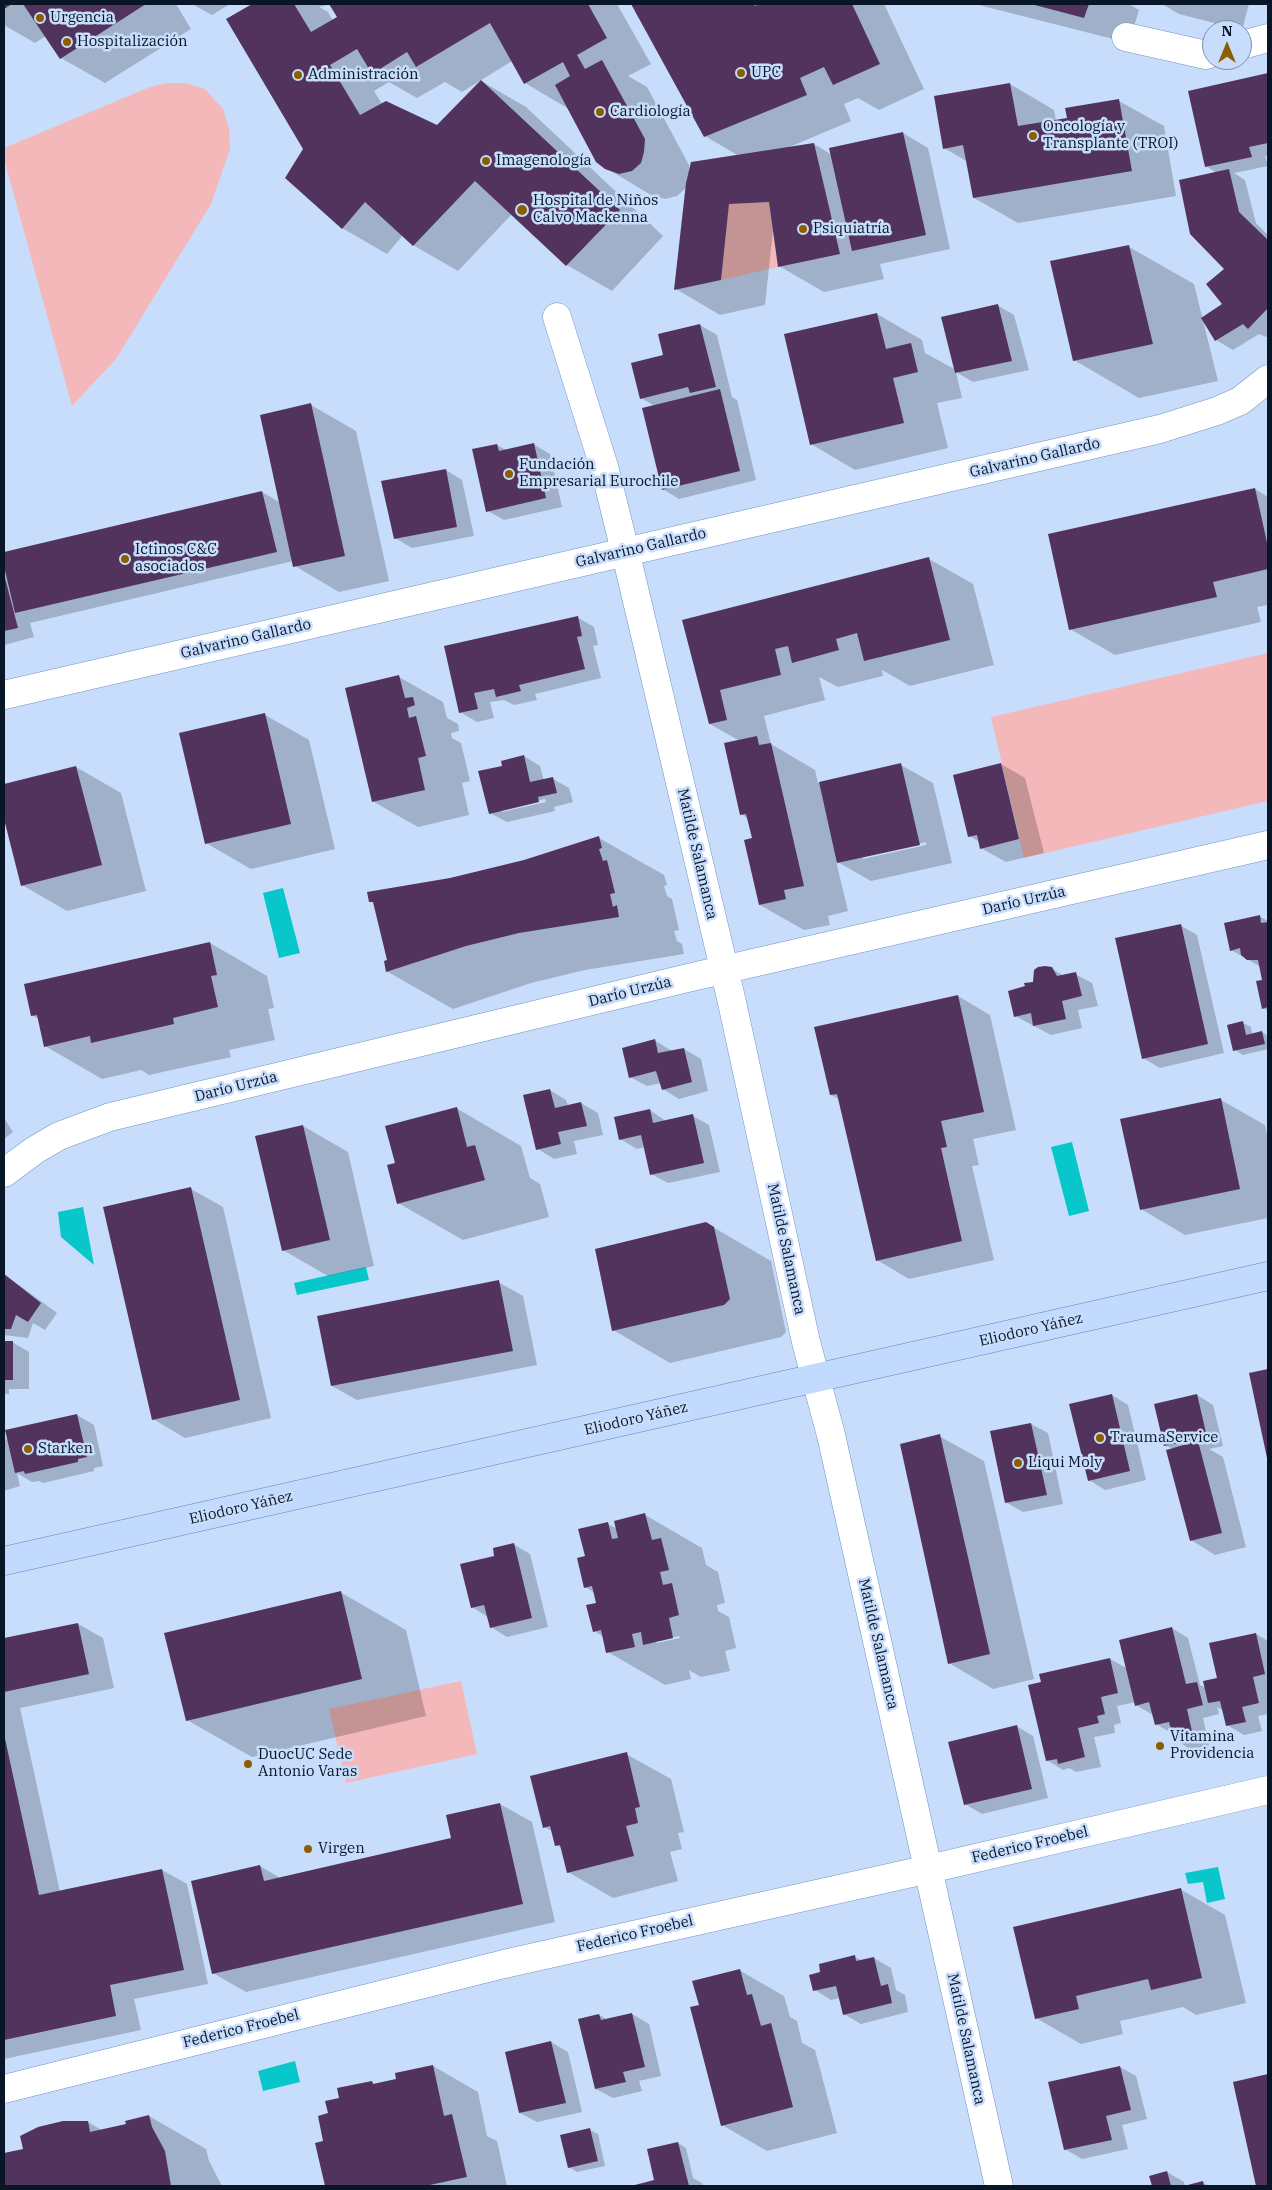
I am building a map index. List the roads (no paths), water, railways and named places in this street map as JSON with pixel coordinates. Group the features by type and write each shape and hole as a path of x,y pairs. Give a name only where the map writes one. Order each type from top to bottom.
{"main road":[{"name":"Eliodoro Yáñez","path":"4,1562 1268,1276"}],"street":[{"path":"1126,37 1202,54"},
{"path":"1252,42 1268,38"},
{"name":"Matilde Salamanca","path":"556,317 597,444 626,552 724,970 806,1342 831,1435 999,2186"},
{"name":"Galvarino Gallardo","path":"4,695 1160,429 1217,411 1240,401 1268,379"},
{"name":"Darío Urzúa","path":"4,1173 35,1150 59,1136 110,1117 724,970 1268,845"},
{"name":"Federico Froebel","path":"4,2089 504,1964 929,1869 1268,1790"}],"place":[{"name":"Urgencia","path":"40,18"},
{"name":"Hospitalización","path":"67,42"},
{"name":"UPC","path":"741,73"},
{"name":"Administración","path":"298,75"},
{"name":"Cardiología","path":"600,112"},
{"name":"Oncología y Transplante (TROI)","path":"1033,136"},
{"name":"Imagenología","path":"486,161"},
{"name":"Hospital de Niños Calvo Mackenna","path":"522,210"},
{"name":"Psiquiatría","path":"803,229"},
{"name":"Fundación Empresarial Eurochile","path":"509,474"},
{"name":"Ictinos C&C asociados","path":"125,559"},
{"name":"TraumaService","path":"1100,1438"},
{"name":"Starken","path":"28,1449"},
{"name":"Liqui Moly","path":"1018,1463"},
{"name":"Vitamina Providencia","path":"1160,1746"},
{"name":"DuocUC Sede Antonio Varas","path":"248,1764"},
{"name":"Virgen","path":"308,1849"}]}
